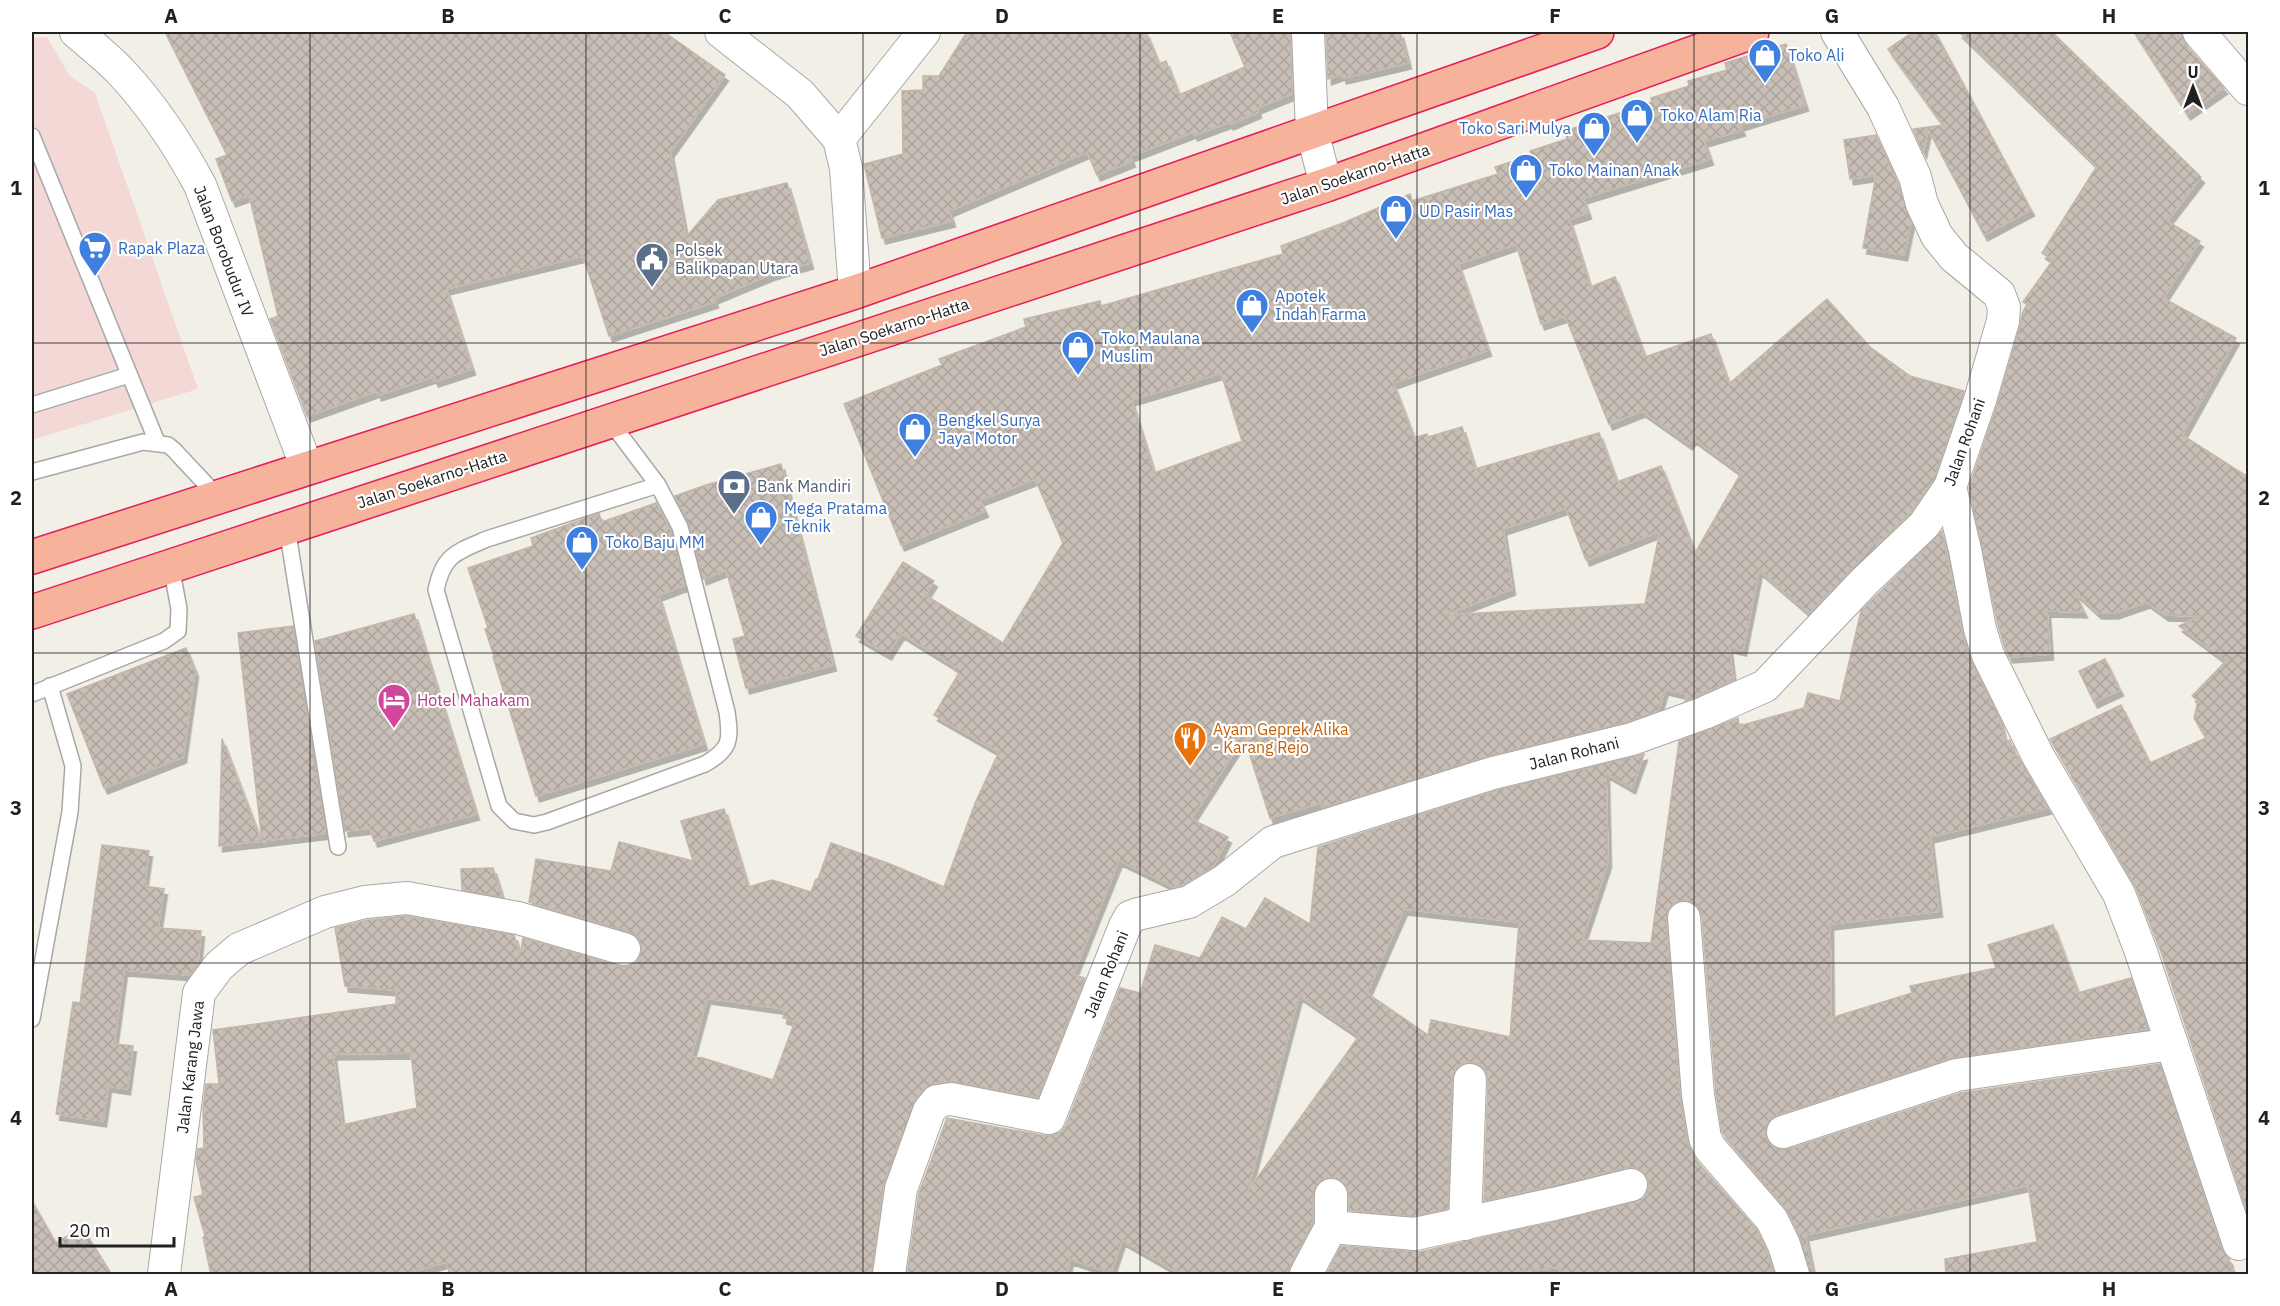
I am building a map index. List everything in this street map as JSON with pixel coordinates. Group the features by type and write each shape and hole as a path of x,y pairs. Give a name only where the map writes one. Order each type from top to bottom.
{"highway":[{"path":"32,557 855,292 1597,32"},
{"name":"Jalan Soekarno-Hatta","path":"32,612 1326,185 1752,32"}],"street":[{"name":"Jalan Borobudur IV","path":"76,32 121,72 153,111 191,167 200,185 307,468"},
{"path":"721,32 800,94 839,139 846,168 855,292"},
{"path":"839,139 924,32"},
{"path":"1308,32 1312,131 1326,185"},
{"name":"Jalan Rohani","path":"889,1275 901,1189 929,1111 937,1101 951,1099 1049,1118 1130,917 1144,911 1189,902 1224,881 1273,842 1493,773 1632,739 1704,713 1766,687 1865,581 1924,525 1950,487 1983,389 2003,321 2004,307 1999,294 1954,256 1937,236 1922,204 1915,177 1883,107 1837,32"},
{"path":"2199,32 2248,89"},
{"path":"1950,487 1980,629 1988,655 2038,756 2119,894 2140,949 2239,1244"},
{"name":"Jalan Karang Jawa","path":"164,1275 199,993 219,966 239,950 325,912 365,902 407,898 518,918 624,949"},
{"path":"1684,918 1698,1095 1706,1138 1710,1148 1772,1220 1784,1245 1793,1275"},
{"path":"1783,1132 1958,1075 2172,1044"},
{"path":"1465,1224 1470,1080"},
{"path":"1331,1227 1415,1234 1631,1185"},
{"path":"1306,1275 1331,1227 1331,1195"}],"lane":[{"path":"32,136 157,442"},
{"path":"32,405 129,375"},
{"path":"609,420 658,485 680,527 727,712 729,731 727,748 705,764 565,817 534,825 514,821 499,806 436,590 439,576 445,562 465,548 658,485"},
{"path":"32,472 119,447 143,442 157,442 174,450 218,497"},
{"path":"287,528 338,847"},
{"path":"32,694 164,641 178,631 179,609 171,566"},
{"path":"32,1019 73,788 73,766 50,687"}],"shaded area":[{"name":"Rapak Plaza","path":"47,37 69,75 95,93 198,389 32,440 32,38"}],"building":[{"path":"165,32 664,32 725,75 670,152 686,237 718,200 787,183 810,263 772,274 714,298 715,302 609,336 583,256 446,289 472,369 435,381 433,377 378,395 377,391 307,416 270,319 278,316 249,195 232,201 216,159 227,155"},
{"path":"967,32 1146,32 1159,64 1166,61 1179,95 1245,67 1230,32 1290,32 1292,94 1257,108 1258,112 1230,124 1229,122 1194,135 1193,132 1130,156 1132,161 1097,175 1087,152 949,211 952,221 882,238 864,164 903,154 902,91 923,90 923,76 939,76"},
{"path":"1326,32 1400,32 1408,63 1343,78 1342,74 1328,79"},
{"path":"1913,32 1935,32 2031,210 1984,235 1928,129 1923,152 1913,129 1943,125 1888,49"},
{"path":"1959,32 2052,32 2201,177 2167,221 2200,241 2163,298 2236,338 2182,435 2248,477 2248,1215 2161,952 2136,888 2050,739 2121,705 2150,763 2206,738 2194,718 2198,701 2192,696 2226,661 2179,626 2201,616 2165,615 2147,602 2115,613 2098,613 2074,591 2084,612 2047,611 2050,654 2009,657 2005,648 1969,488 2027,304 2023,302 2053,260 2042,253 2097,166"},
{"path":"2134,32 2182,32 2185,44 2224,88 2187,114"},
{"path":"1786,44 1805,105 1740,125 1742,130 1704,141 1710,159 1583,198 1588,213 1569,219 1590,287 1615,277 1645,357 1711,334 1729,384 1827,299 1870,347 1910,376 1964,391 1934,479 1910,513 1877,545 1879,536 1848,573 1809,613 1759,570 1743,650 1729,647 1733,680 1685,701 1686,694 1665,689 1658,711 1627,722 1489,756 1322,808 1323,802 1270,818 1244,737 1191,819 1228,837 1213,867 1182,885 1174,887 1119,860 1073,975 1085,978 1038,1097 949,1081 934,1083 923,1090 915,1100 883,1186 871,1275 450,1275 446,1262 400,1275 211,1275 203,1237 205,1236 194,1197 203,1195 196,1160 198,1149 204,1148 203,1108 206,1084 219,1084 213,1030 396,1004 396,990 345,986 335,928 368,920 406,916 514,935 520,956 523,938 619,966 629,966 637,962 641,953 641,944 637,936 529,902 536,859 611,871 619,842 693,861 681,821 724,809 748,887 772,880 811,892 831,843 890,864 944,887 976,801 999,752 934,715 959,673 954,670 956,667 901,633 888,654 856,636 903,562 934,581 925,595 1003,643 1063,543 1035,479 980,500 985,511 901,545 844,404 942,365 939,359 1026,327 1024,319 1100,301 1101,306 1283,254 1281,246 1343,223 1410,194 1412,201 1498,174 1495,167 1532,155 1530,151 1567,139 1565,131 1652,102 1651,98 1689,86 1688,81 1727,70 1725,63","holes":["1516,244 1541,324 1565,316 1609,424 1642,411 1689,444 1693,438 1741,473 1695,553 1661,466 1617,482 1599,433 1475,469 1462,427 1428,437 1427,434 1414,438 1393,383 1488,350 1458,264","1221,373 1242,441 1154,473 1131,400","1566,508 1586,560 1660,531 1645,604 1444,615 1512,589 1503,529","707,998 785,1009 783,1018 795,1021 773,1080 703,1058 691,1057","411,1053 417,1108 342,1125 333,1054"]},
{"path":"1876,135 1898,183 1911,222 1904,255 1863,248 1876,175 1850,179 1844,140"},
{"name":"Mega Pratama Teknik","path":"781,464 833,665 746,688 733,639 745,636 726,570 703,579 689,524 675,496"},
{"path":"656,503 671,531 685,585 658,595 704,744 536,796 485,629 488,628 468,568 533,546 531,538 586,518 599,514 602,522"},
{"path":"1942,531 1962,632 1971,660 1999,717 2005,741 2010,740 2015,756 2017,755 2048,808 1930,837 1939,911 1830,924 1831,1018 1912,993 1910,986 1996,968 1988,945 2053,925 2078,993 2131,978 2148,1029 1951,1058 1777,1115 1770,1120 1766,1128 1766,1138 1771,1145 1779,1149 1789,1149 1961,1093 2160,1064 2222,1250 2229,1259 2232,1271 2214,1275 1946,1275 1945,1259 2037,1242 2028,1185 1805,1235 1813,1275 1810,1275 1801,1240 1788,1212 1722,1132 1716,1093 1702,917 1698,907 1692,902 1683,900 1673,904 1666,919 1680,1097 1687,1141 1696,1160 1757,1230 1774,1275 1561,1275 1560,1267 1491,1275 1326,1275 1341,1246 1419,1252 1558,1221 1644,1198 1649,1181 1637,1168 1627,1167 1484,1201 1488,1080 1486,1071 1480,1065 1470,1062 1461,1064 1455,1070 1452,1079 1448,1209 1414,1216 1349,1210 1349,1195 1346,1186 1339,1179 1332,1177 1323,1179 1316,1186 1313,1194 1313,1223 1290,1266 1288,1275 1183,1275 1122,1240 1111,1273 1070,1259 1066,1275 907,1275 919,1193 947,1118 1046,1136 1061,1132 1066,1125 1120,988 1140,993 1155,945 1200,958 1222,917 1246,929 1265,898 1310,924 1318,847 1498,790 1644,754 1632,788 1606,773 1608,862 1582,940 1651,943 1679,741 1738,718 1739,726 1804,708 1808,693 1840,701 1861,611","holes":["1404,909 1519,922 1510,1037 1431,1020 1428,1035 1367,993","1299,995 1359,1036 1247,1192"]},
{"name":"Hotel Mahakam","path":"414,614 476,814 374,841 370,828 345,831 315,641"},
{"path":"293,626 326,833 262,841 238,633"},
{"path":"186,648 195,671 183,757 104,788 67,694"},
{"path":"2105,659 2120,690 2094,702 2079,671"},
{"path":"222,739 261,841 219,846"},
{"path":"102,845 149,851 144,886 164,889 158,928 201,931 198,963 190,975 124,970 114,1044 133,1046 127,1089 108,1086 103,1121 56,1114 73,1002 80,1003"},
{"path":"493,868 502,897 462,890 461,869"},
{"path":"32,1201 56,1243 82,1227 112,1275 32,1275"}],"place":[{"name":"Toko Ali","path":"1765,84"},
{"name":"Toko Alam Ria","path":"1637,144"},
{"name":"Toko Sari Mulya","path":"1594,157"},
{"name":"Toko Mainan Anak","path":"1526,199"},
{"name":"UD Pasir Mas","path":"1396,240"},
{"name":"Rapak Plaza","path":"95,277"},
{"name":"Polsek Balikpapan Utara","path":"652,288"},
{"name":"Apotek Indah Farma","path":"1252,334"},
{"name":"Toko Maulana Muslim","path":"1078,376"},
{"name":"Bengkel Surya Jaya Motor","path":"915,458"},
{"name":"Bank Mandiri","path":"734,515"},
{"name":"Mega Pratama Teknik","path":"761,546"},
{"name":"Toko Baju MM","path":"582,571"},
{"name":"Hotel Mahakam","path":"394,729"},
{"name":"Ayam Geprek Alika - Karang Rejo","path":"1190,767"}]}
